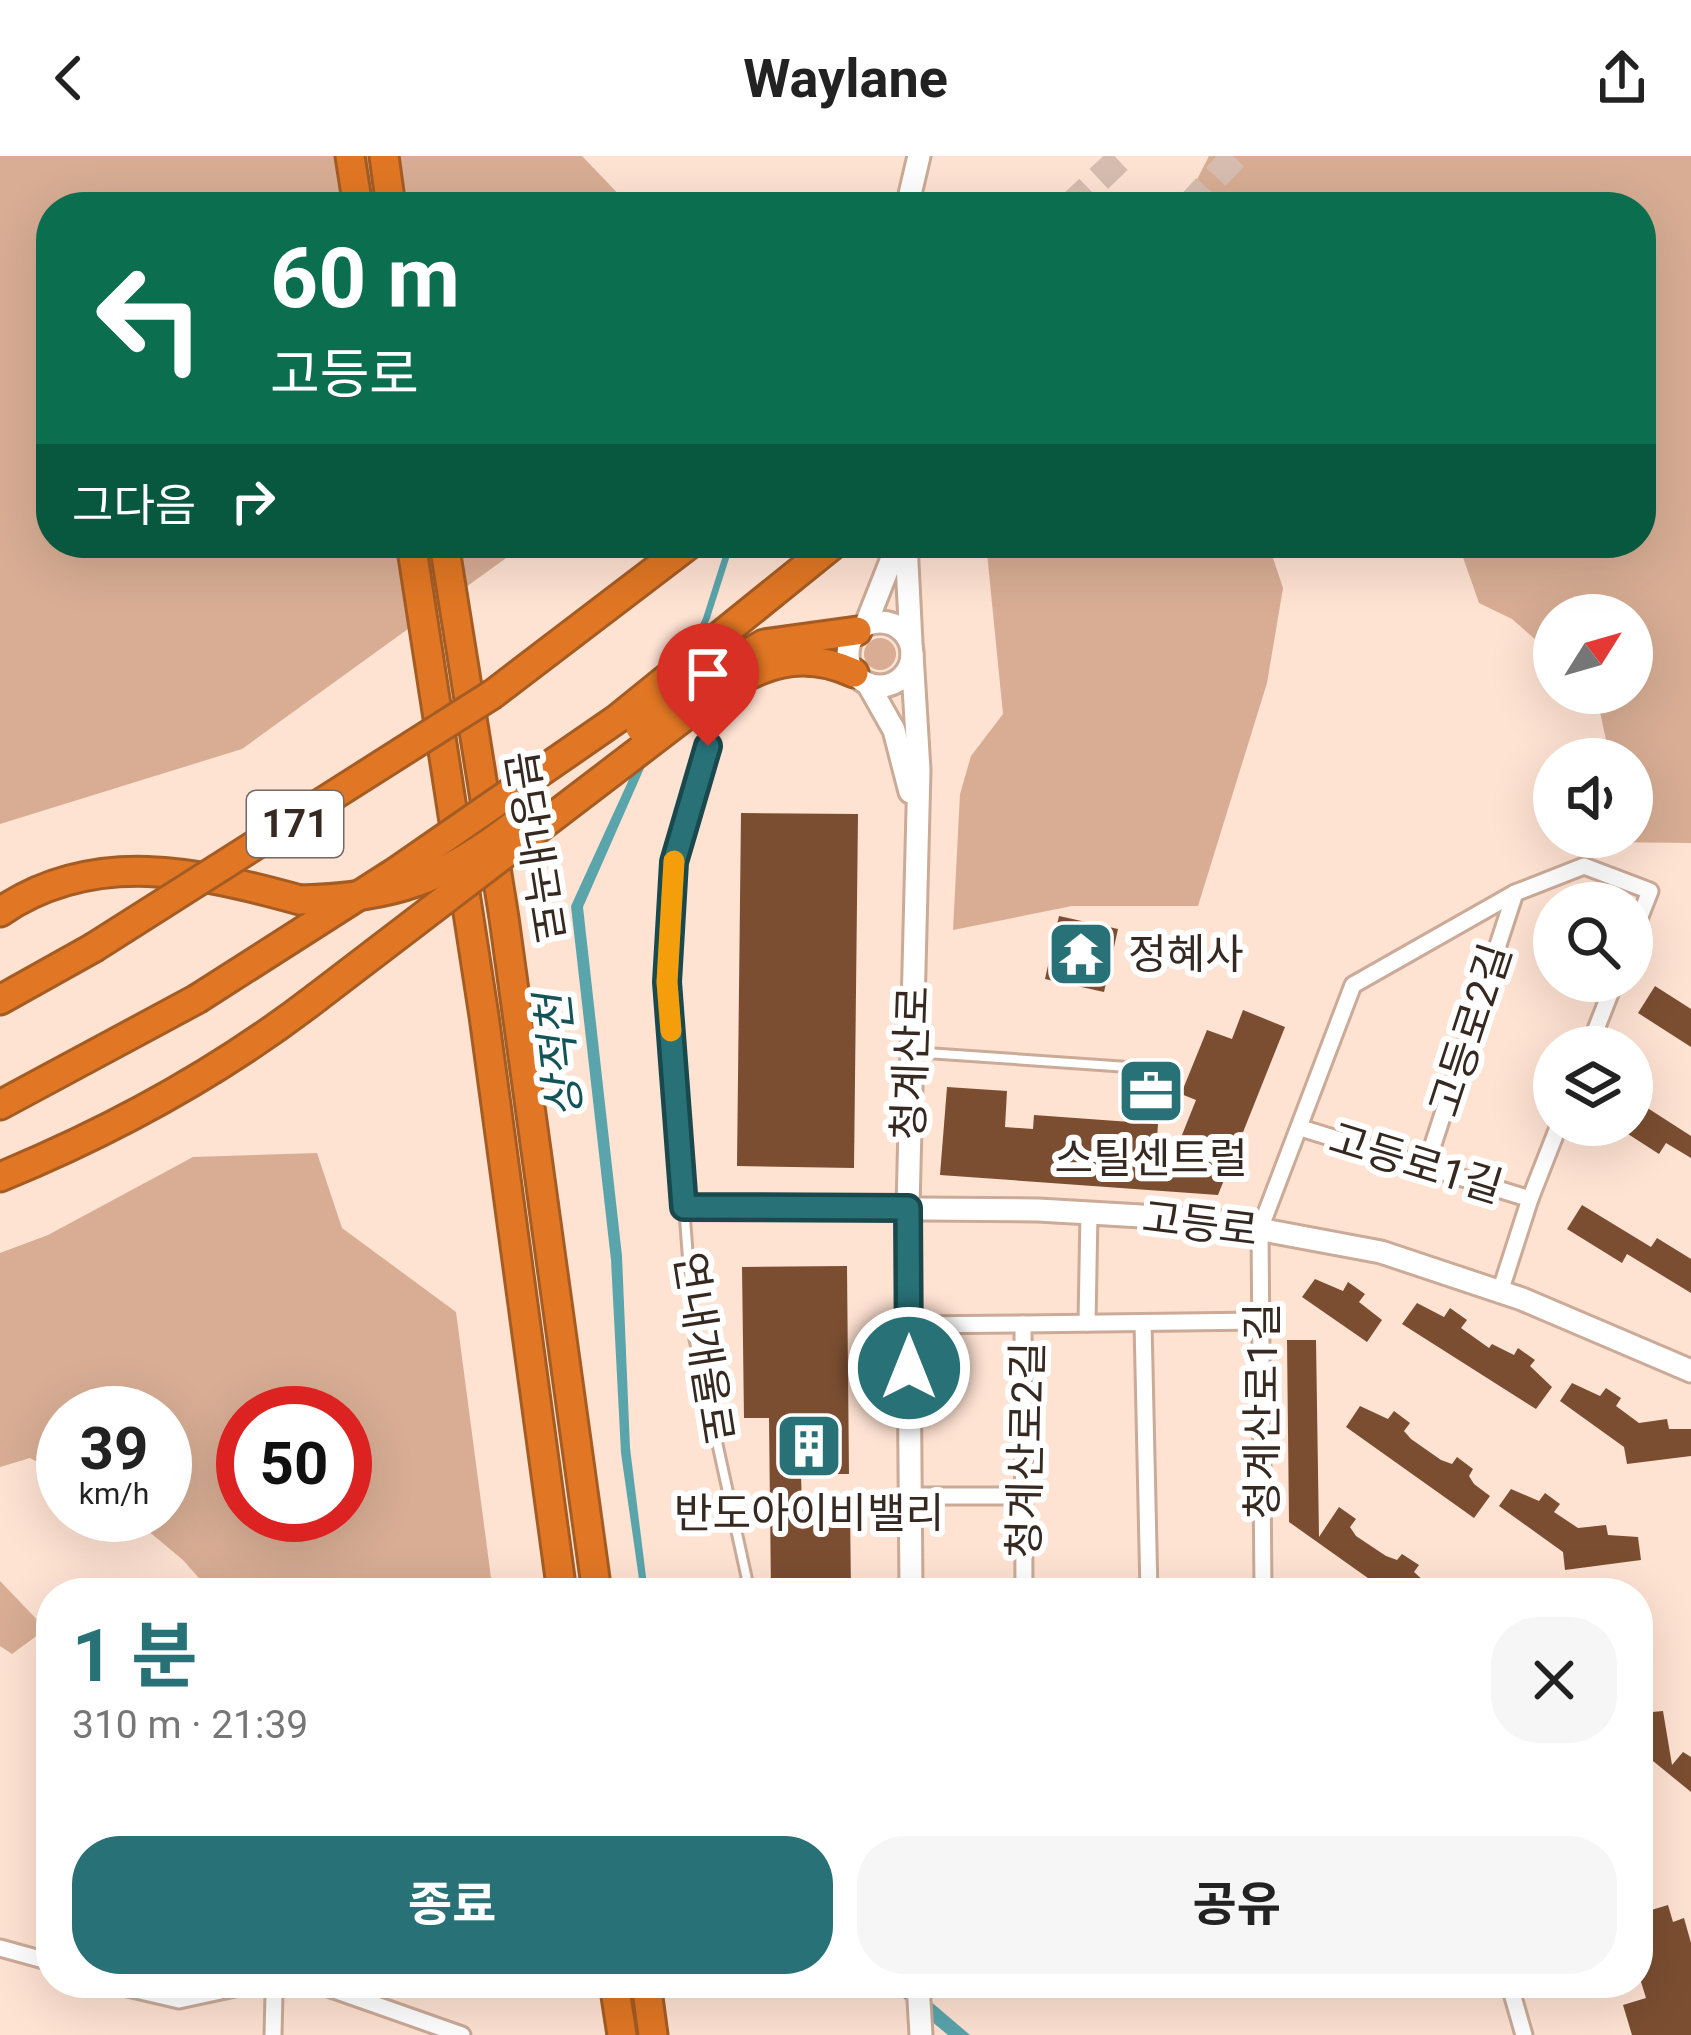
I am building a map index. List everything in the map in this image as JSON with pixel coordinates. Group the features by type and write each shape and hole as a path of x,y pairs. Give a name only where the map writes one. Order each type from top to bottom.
{"highway":[{"path":"350,156 356,192"},
{"path":"384,156 389,192"},
{"name":"분당내곡로","path":"413,558 481,994 560,1578"},
{"name":"분당내곡로","path":"446,558 504,918 595,1578"},
{"name":"171","path":"0,1000 93,948 493,694 671,558"},
{"name":"171","path":"0,1105 197,998 427,851 617,719 816,558"},
{"path":"0,1177 141,1111 263,1039 764,644 861,627"},
{"path":"0,912 39,888 145,872 194,871 299,900 367,898 446,870 708,687 782,659 825,663 861,678"},
{"path":"616,1998 622,2035"},
{"path":"648,1998 653,2035"}],"main road":[{"path":"911,192 919,156"},
{"name":"청계산로","path":"861,627 895,558"},
{"name":"청계산로","path":"903,558 912,649 916,822 908,1208 911,1578"},
{"path":"888,622 912,649 898,681 861,678 848,651 861,627 888,622"},
{"name":"청계산로","path":"861,678 894,730 916,822"},
{"name":"고등로","path":"684,1207 908,1208 1210,1220 1381,1252 1649,1348 1691,1371"},
{"path":"919,1998 921,2035"}],"street":[{"name":"고등로1길","path":"1543,882 1584,866 1625,882"},
{"name":"고등로1길","path":"1260,1229 1353,985 1533,886"},
{"name":"고등로2길","path":"1426,1166 1515,893"},
{"name":"고등로1길","path":"1301,1127 1530,1199"},
{"name":"고등로1길","path":"1500,1292 1551,1146"},
{"path":"1087,1323 1089,1213"},
{"name":"청계산로1길","path":"1260,1229 1263,1578"},
{"name":"청계산로2길","path":"1024,1578 1023,1324 1261,1322"},
{"path":"1143,1323 1149,1578"},
{"path":"909,1325 1023,1324"},
{"path":"911,1496 1024,1496"},
{"path":"0,1948 36,1958"},
{"path":"273,2035 274,1998"},
{"path":"357,1998 462,2035"},
{"path":"1513,1998 1524,2035"}],"lane":[{"name":"연내개울로","path":"708,746 674,862 668,958 694,1337 747,1578"},
{"path":"910,1052 1157,1069"}],"shaded area":[{"path":"0,156 582,156 617,192 36,192 36,558 506,558 242,749 0,824"},
{"path":"1209,156 1691,156 1691,843 1653,843 1653,738 1606,738 1600,714 1653,714 1653,594 1533,594 1533,638 1512,619 1479,603 1463,558 1656,558 1656,192 1191,192"},
{"path":"987,558 1273,558 1283,588 1267,683 1198,906 1072,906 953,930 960,794 971,756 1003,714"},
{"path":"880,638 891,643 896,654 891,665 880,670 869,665 864,654 869,643"},
{"path":"317,1153 342,1228 456,1312 491,1578 199,1578 161,1542 192,1542 192,1386 36,1386 36,1461 30,1458 0,1467 0,1253 48,1235 193,1157"},
{"path":"0,1581 36,1619 36,1636 12,1654 0,1646"}],"water":[{"path":"722,558 729,558 710,618 583,907 622,1256 630,1448 646,1578 639,1578 621,1453 611,1260 571,906 703,618"},
{"path":"903,1998 927,1998 970,2035 948,2035"}],"building":[{"path":"741,813 858,814 854,1168 737,1166"},
{"name":"정혜사","path":"1059,916 1118,929 1104,992 1045,979"},
{"path":"1655,986 1691,1009 1691,1047 1638,1013 1645,1002 1653,1002"},
{"path":"1243,1010 1285,1027 1218,1195 940,1175 947,1087 1007,1091 1005,1127 1033,1129 1034,1115 1158,1124 1157,1138 1180,1140 1196,1100 1181,1094 1207,1030 1232,1039"},
{"path":"1653,1112 1691,1136 1691,1158 1666,1143 1659,1154 1647,1146 1653,1146"},
{"path":"1582,1205 1651,1247 1657,1238 1691,1259 1691,1293 1627,1254 1622,1263 1567,1229"},
{"name":"반도아이비밸리","path":"847,1266 849,1474 801,1474 802,1509 850,1508 851,1578 771,1578 769,1418 744,1418 742,1267"},
{"path":"1315,1279 1343,1291 1348,1282 1365,1294 1359,1302 1382,1320 1367,1342 1302,1297"},
{"path":"1417,1303 1444,1317 1450,1308 1467,1320 1461,1328 1489,1348 1492,1344 1514,1355 1518,1348 1535,1360 1530,1366 1552,1387 1536,1409 1402,1324"},
{"path":"1287,1340 1316,1340 1319,1537 1339,1507 1356,1519 1350,1527 1356,1536 1386,1556 1397,1560 1402,1554 1419,1565 1414,1572 1421,1578 1368,1578 1289,1522"},
{"path":"1572,1383 1600,1396 1606,1388 1621,1398 1616,1406 1639,1423 1667,1419 1669,1429 1691,1429 1691,1456 1627,1464 1624,1447 1560,1401"},
{"path":"1360,1406 1388,1419 1394,1411 1410,1423 1404,1431 1411,1439 1441,1460 1452,1464 1457,1457 1473,1469 1469,1476 1474,1484 1490,1496 1474,1518 1346,1427"},
{"path":"1511,1489 1539,1501 1545,1493 1560,1504 1554,1512 1578,1528 1606,1525 1608,1535 1638,1537 1641,1560 1565,1570 1563,1552 1499,1506"},
{"path":"1663,1711 1672,1765 1683,1752 1691,1757 1691,1792 1653,1761 1653,1712"},
{"path":"1668,1905 1673,1922 1684,1918 1691,1943 1691,2035 1632,2035 1623,2005 1653,1998 1653,1910"}],"tunnel":[{"path":"1085,192 1123,156"},
{"path":"1202,192 1235,156"}],"slow traffic":[{"path":"671,1031 667,982 674,861"}],"place":[{"name":"정혜사","path":"1081,954"},
{"name":"스틸센트럴","path":"1151,1091"},
{"name":"반도아이비밸리","path":"809,1446"}],"route":[{"path":"708,746 674,862 667,982 684,1207 908,1208 909,1368"}],"water label":[{"name":"상적천","path":"559,1056"}]}
